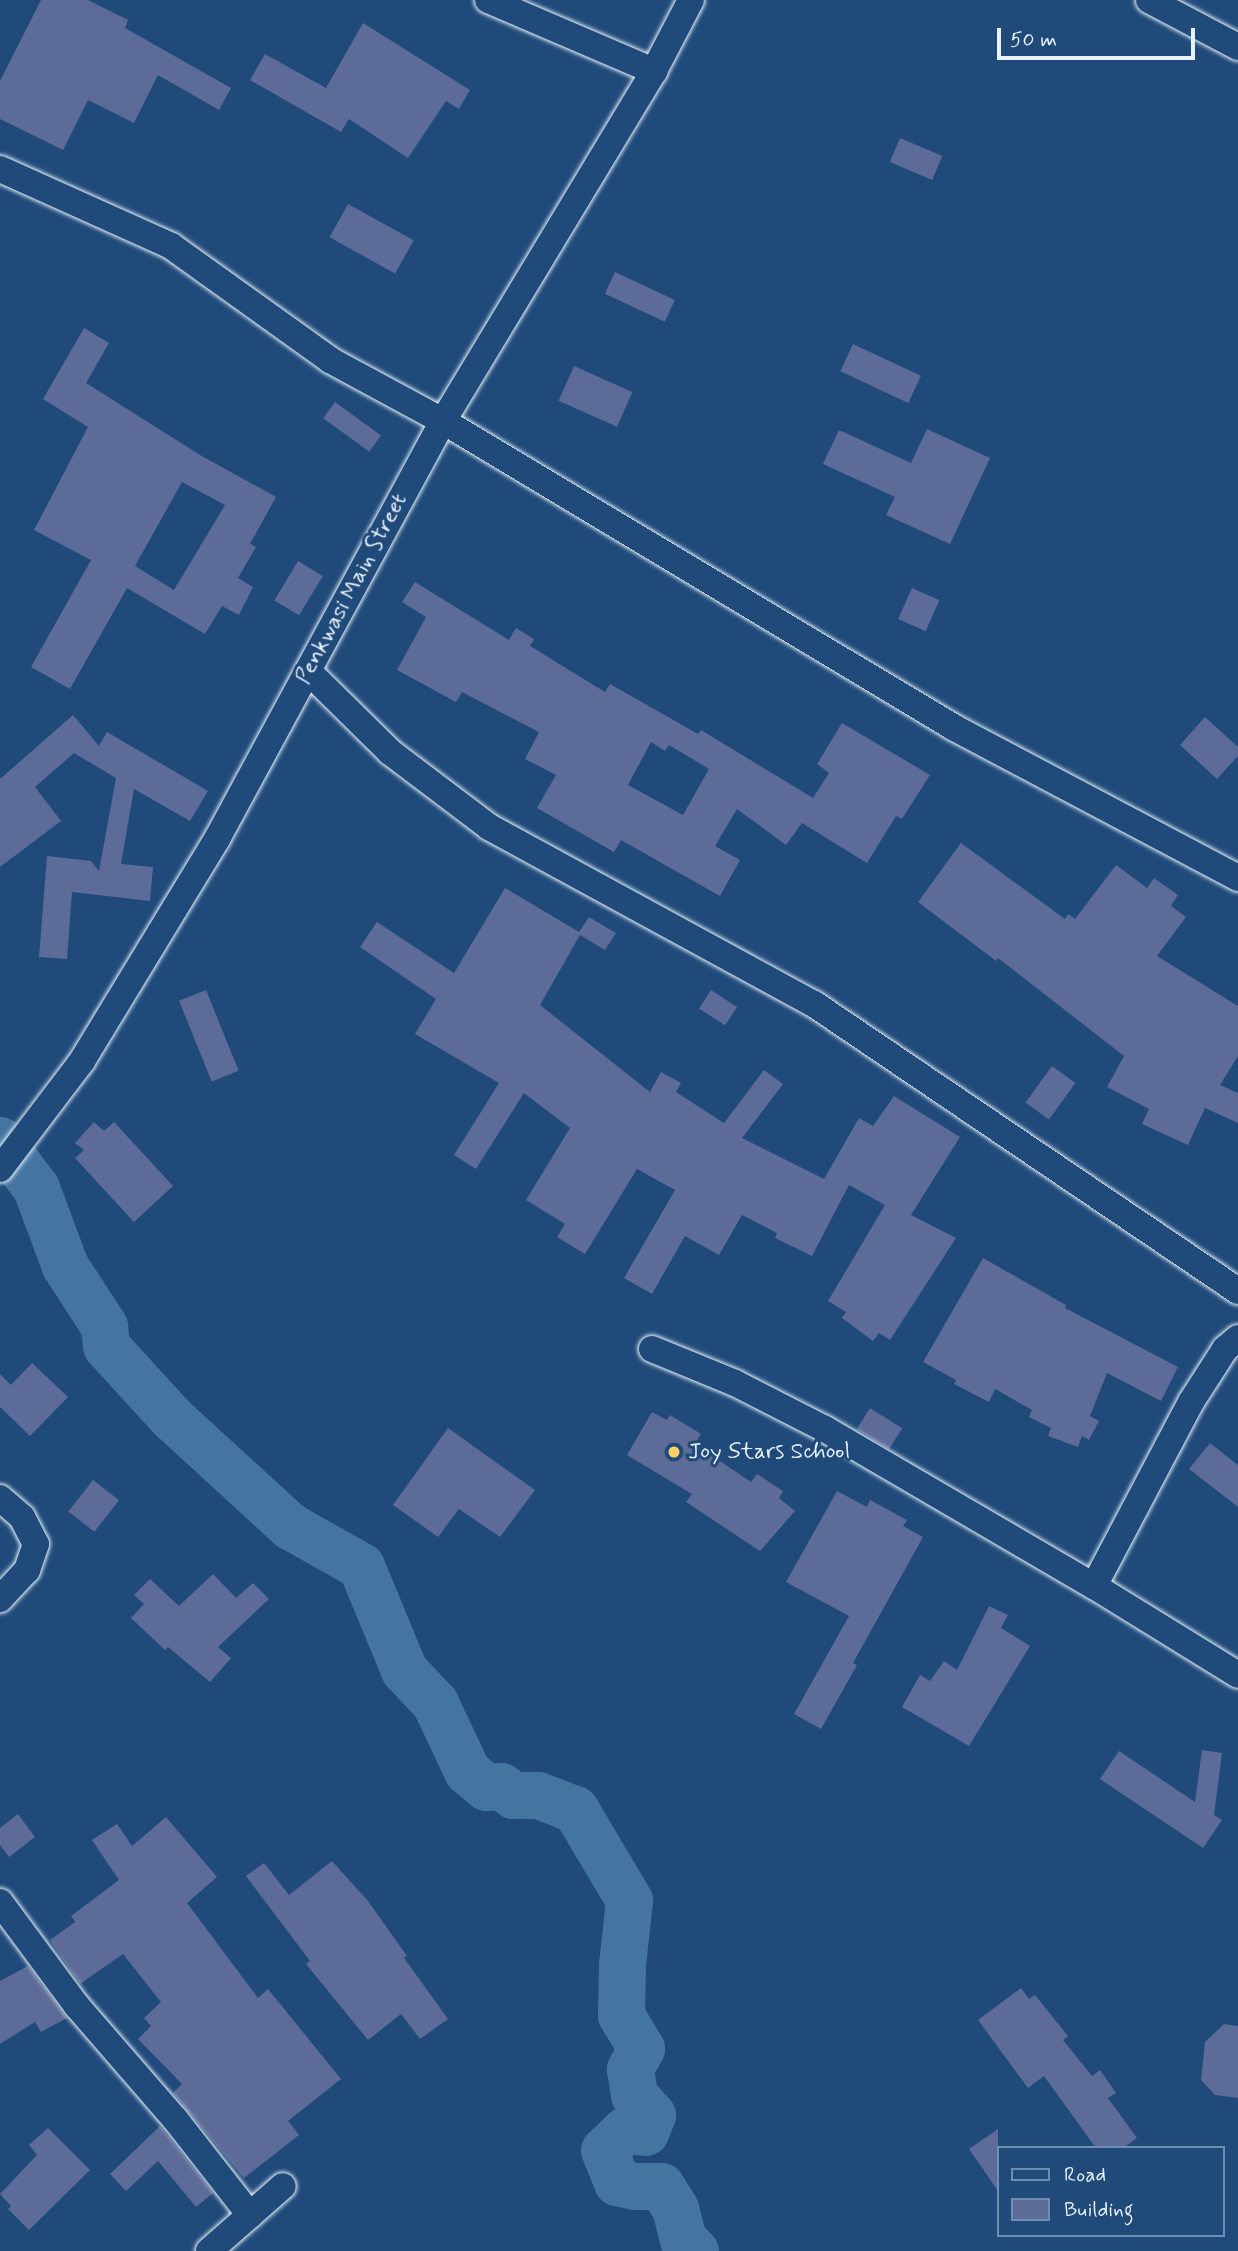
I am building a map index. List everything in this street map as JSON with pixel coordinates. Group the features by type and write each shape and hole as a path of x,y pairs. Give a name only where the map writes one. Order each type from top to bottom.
{"street":[{"path":"488,0 654,71"},
{"name":"Penkwasi Main Street","path":"2,1167 82,1061 217,839 443,421 654,71 691,0"},
{"path":"1149,0 1238,47"},
{"path":"0,169 171,246 330,360 443,421 953,727 1238,878"},
{"path":"308,671 390,752 489,827 814,1004 1238,1291"},
{"path":"1094,1586 1191,1402 1225,1349 1238,1338"},
{"path":"652,1349 735,1383 825,1429 1094,1586 1238,1675"},
{"path":"0,1498 22,1517 36,1544 27,1570 0,1599"},
{"path":"0,1902 78,2006 175,2119 250,2215"},
{"path":"209,2251 283,2186"}],"building":[{"path":"41,0 88,0 128,20 125,28 231,88 219,110 158,75 134,123 88,100 63,150 0,119 0,81"},
{"path":"363,23 470,90 459,109 446,101 408,158 349,119 341,132 250,80 265,54 326,88"},
{"path":"900,138 942,156 932,180 890,162"},
{"path":"348,204 414,240 395,274 330,237"},
{"path":"615,272 675,300 665,322 605,294"},
{"path":"84,328 109,343 86,383 200,455 276,497 250,544 256,547 238,578 253,587 239,615 222,606 205,634 127,588 70,689 31,667 91,560 34,530 88,427 43,399","holes":["182,482 225,505 174,590 135,566"]},
{"path":"853,344 921,376 908,403 840,371"},
{"path":"574,366 632,392 617,427 559,401"},
{"path":"335,402 381,436 369,452 323,418"},
{"path":"927,429 990,458 950,544 886,515 895,497 823,464 839,430 911,463"},
{"path":"298,561 323,576 299,615 274,600"},
{"path":"415,582 509,640 516,628 534,639 530,646 605,692 610,684 698,734 701,730 813,798 829,773 817,764 842,723 930,775 902,819 896,816 867,863 802,823 786,845 737,809 715,846 740,860 720,896 621,840 614,852 537,808 556,775 525,759 539,732 462,692 456,702 397,670 426,617 402,602","holes":["651,742 665,751 669,745 709,769 683,815 628,785"]},
{"path":"912,588 939,600 926,631 898,619"},
{"path":"73,715 99,746 107,732 208,791 190,821 134,789 121,864 153,867 150,901 72,892 67,959 39,957 47,856 91,861 99,871 116,778 74,753 35,787 61,821 0,867 0,779"},
{"path":"1205,717 1238,747 1238,756 1217,779 1180,745"},
{"path":"961,843 1065,919 1068,914 1075,919 1116,865 1147,888 1154,878 1178,895 1171,906 1186,917 1157,956 1238,1006 1238,1056 1220,1085 1238,1093 1238,1123 1205,1108 1188,1145 1142,1124 1149,1109 1107,1087 1124,1056 998,958 996,961 918,902"},
{"path":"505,888 579,932 589,917 616,933 605,950 580,935 540,1005 650,1092 661,1072 681,1083 676,1092 724,1123 764,1070 783,1084 742,1138 824,1179 859,1118 873,1126 894,1096 960,1137 911,1215 956,1238 890,1340 879,1333 873,1341 842,1318 846,1312 828,1301 885,1205 849,1185 812,1256 775,1238 777,1233 742,1215 719,1255 685,1236 652,1294 624,1278 675,1190 637,1169 585,1254 557,1237 565,1224 526,1200 570,1128 524,1093 476,1169 454,1155 499,1083 415,1034 436,999 360,947 377,922 454,973"},
{"path":"206,990 239,1071 212,1082 179,1001"},
{"path":"711,990 737,1007 725,1025 699,1008"},
{"path":"1052,1066 1075,1083 1049,1119 1026,1102"},
{"path":"94,1122 104,1131 114,1122 173,1186 134,1222 75,1158 84,1150 75,1143"},
{"path":"983,1258 1066,1305 1065,1308 1178,1367 1161,1401 1107,1373 1090,1416 1099,1421 1089,1440 1082,1436 1078,1447 1048,1436 1051,1428 1029,1417 1032,1410 995,1389 989,1402 954,1384 956,1380 923,1362"},
{"path":"32,1363 68,1397 30,1436 0,1407 0,1374 11,1385"},
{"path":"870,1408 902,1428 889,1449 857,1429"},
{"path":"652,1412 667,1420 670,1415 701,1434 695,1444 751,1482 757,1474 783,1491 779,1498 795,1511 760,1551 686,1502 692,1494 627,1455"},
{"path":"448,1428 535,1490 500,1537 459,1509 438,1537 393,1505"},
{"path":"1210,1443 1238,1465 1238,1507 1189,1469"},
{"path":"93,1480 119,1500 94,1532 68,1512"},
{"path":"837,1491 867,1507 870,1500 907,1520 903,1526 923,1537 853,1663 857,1665 821,1729 794,1714 849,1616 786,1582"},
{"path":"213,1574 236,1598 253,1583 269,1599 218,1647 231,1658 210,1682 168,1647 165,1650 131,1618 144,1604 134,1595 150,1579 179,1606"},
{"path":"989,1606 1008,1615 1001,1628 1030,1646 969,1746 902,1707 920,1675 930,1681 944,1661 957,1670"},
{"path":"1202,1750 1222,1753 1214,1815 1222,1820 1203,1848 1100,1779 1119,1751 1195,1802"},
{"path":"18,1814 35,1837 9,1857 0,1845 0,1828"},
{"path":"166,1817 217,1877 187,1903 258,1998 268,1989 341,2079 288,2121 299,2135 244,2178 173,2093 182,2084 138,2039 151,2026 144,2018 161,2002 123,1954 80,1984 50,1940 75,1922 71,1916 119,1880 92,1840 117,1824 132,1846"},
{"path":"332,1861 368,1901 407,1956 404,1958 448,2019 420,2039 401,2014 368,2040 306,1964 310,1961 246,1876 264,1863 289,1895"},
{"path":"28,1966 67,2018 41,2032 35,2022 0,2044 0,1981"},
{"path":"1021,1988 1029,1999 1035,1995 1068,2036 1063,2040 1092,2076 1100,2070 1116,2093 1108,2098 1137,2138 1126,2146 1095,2146 1044,2076 1028,2088 978,2020"},
{"path":"1224,2024 1238,2026 1238,2098 1215,2095 1201,2080 1205,2042"},
{"path":"160,2126 213,2193 196,2207 158,2161 126,2191 110,2174"},
{"path":"48,2128 90,2170 29,2230 8,2209 11,2206 0,2194 37,2155 29,2145"},
{"path":"998,2129 996,2188 969,2149"}],"waterway":[{"path":"0,1140 36,1188 65,1266 104,1326 106,1346 172,1418 290,1526 361,1566 404,1670 435,1703 467,1771 486,1787 501,1786 513,1795 538,1795 575,1809 629,1900 622,1964 621,2015 641,2048 630,2069 634,2095 652,2115 645,2132 625,2130 604,2150 617,2182 634,2186 661,2186 675,2208 683,2239 695,2251"}],"place":[{"name":"Joy Stars School","path":"674,1452"}]}
